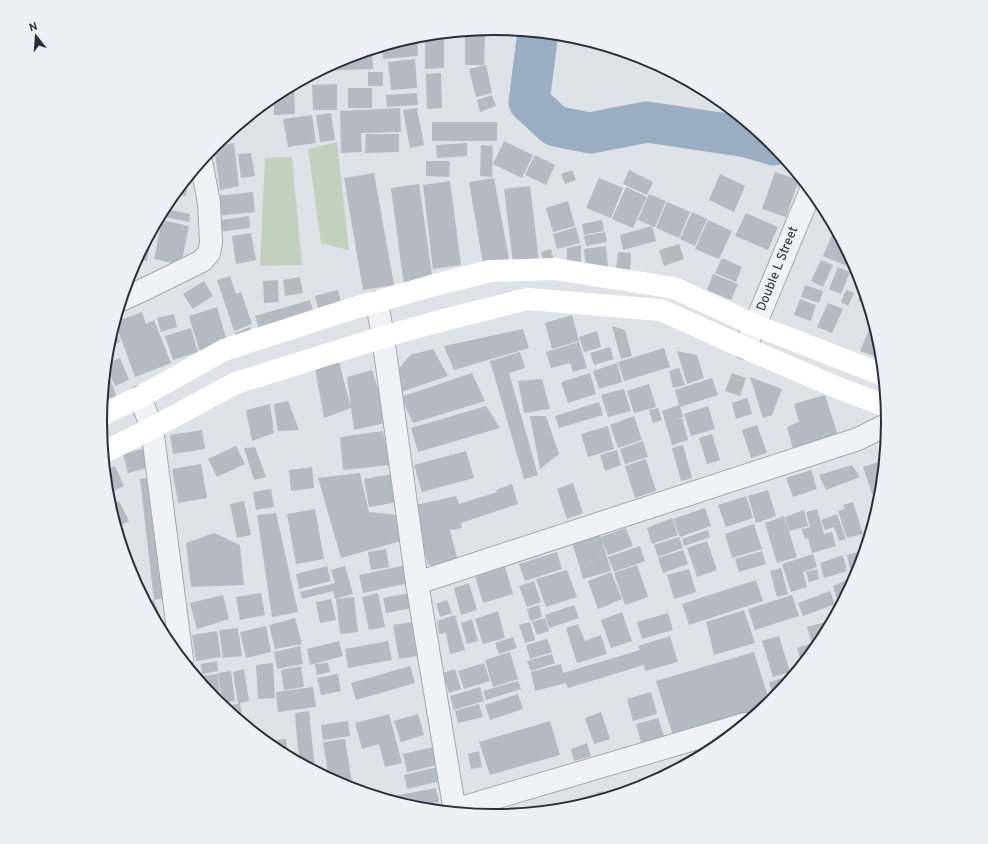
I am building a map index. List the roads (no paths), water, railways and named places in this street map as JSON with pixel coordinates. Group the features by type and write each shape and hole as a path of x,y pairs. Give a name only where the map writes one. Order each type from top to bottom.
{"street":[{"path":"128,297 202,261 209,253 211,242 209,204 202,168"},
{"name":"Double L Street","path":"745,348 808,196"},
{"path":"107,412 140,397 224,350 351,309 490,271 555,269 674,288 755,325 878,373"},
{"path":"108,450 236,383 383,337 527,299 661,310 836,387 880,404"},
{"path":"377,302 417,583 454,807"},
{"path":"140,397 152,428 177,644"},
{"path":"417,583 858,439 881,428"},
{"path":"466,808 731,728"}],"waterway":[{"path":"537,37 529,102 555,126 590,133 647,122 747,137 760,141"}]}
